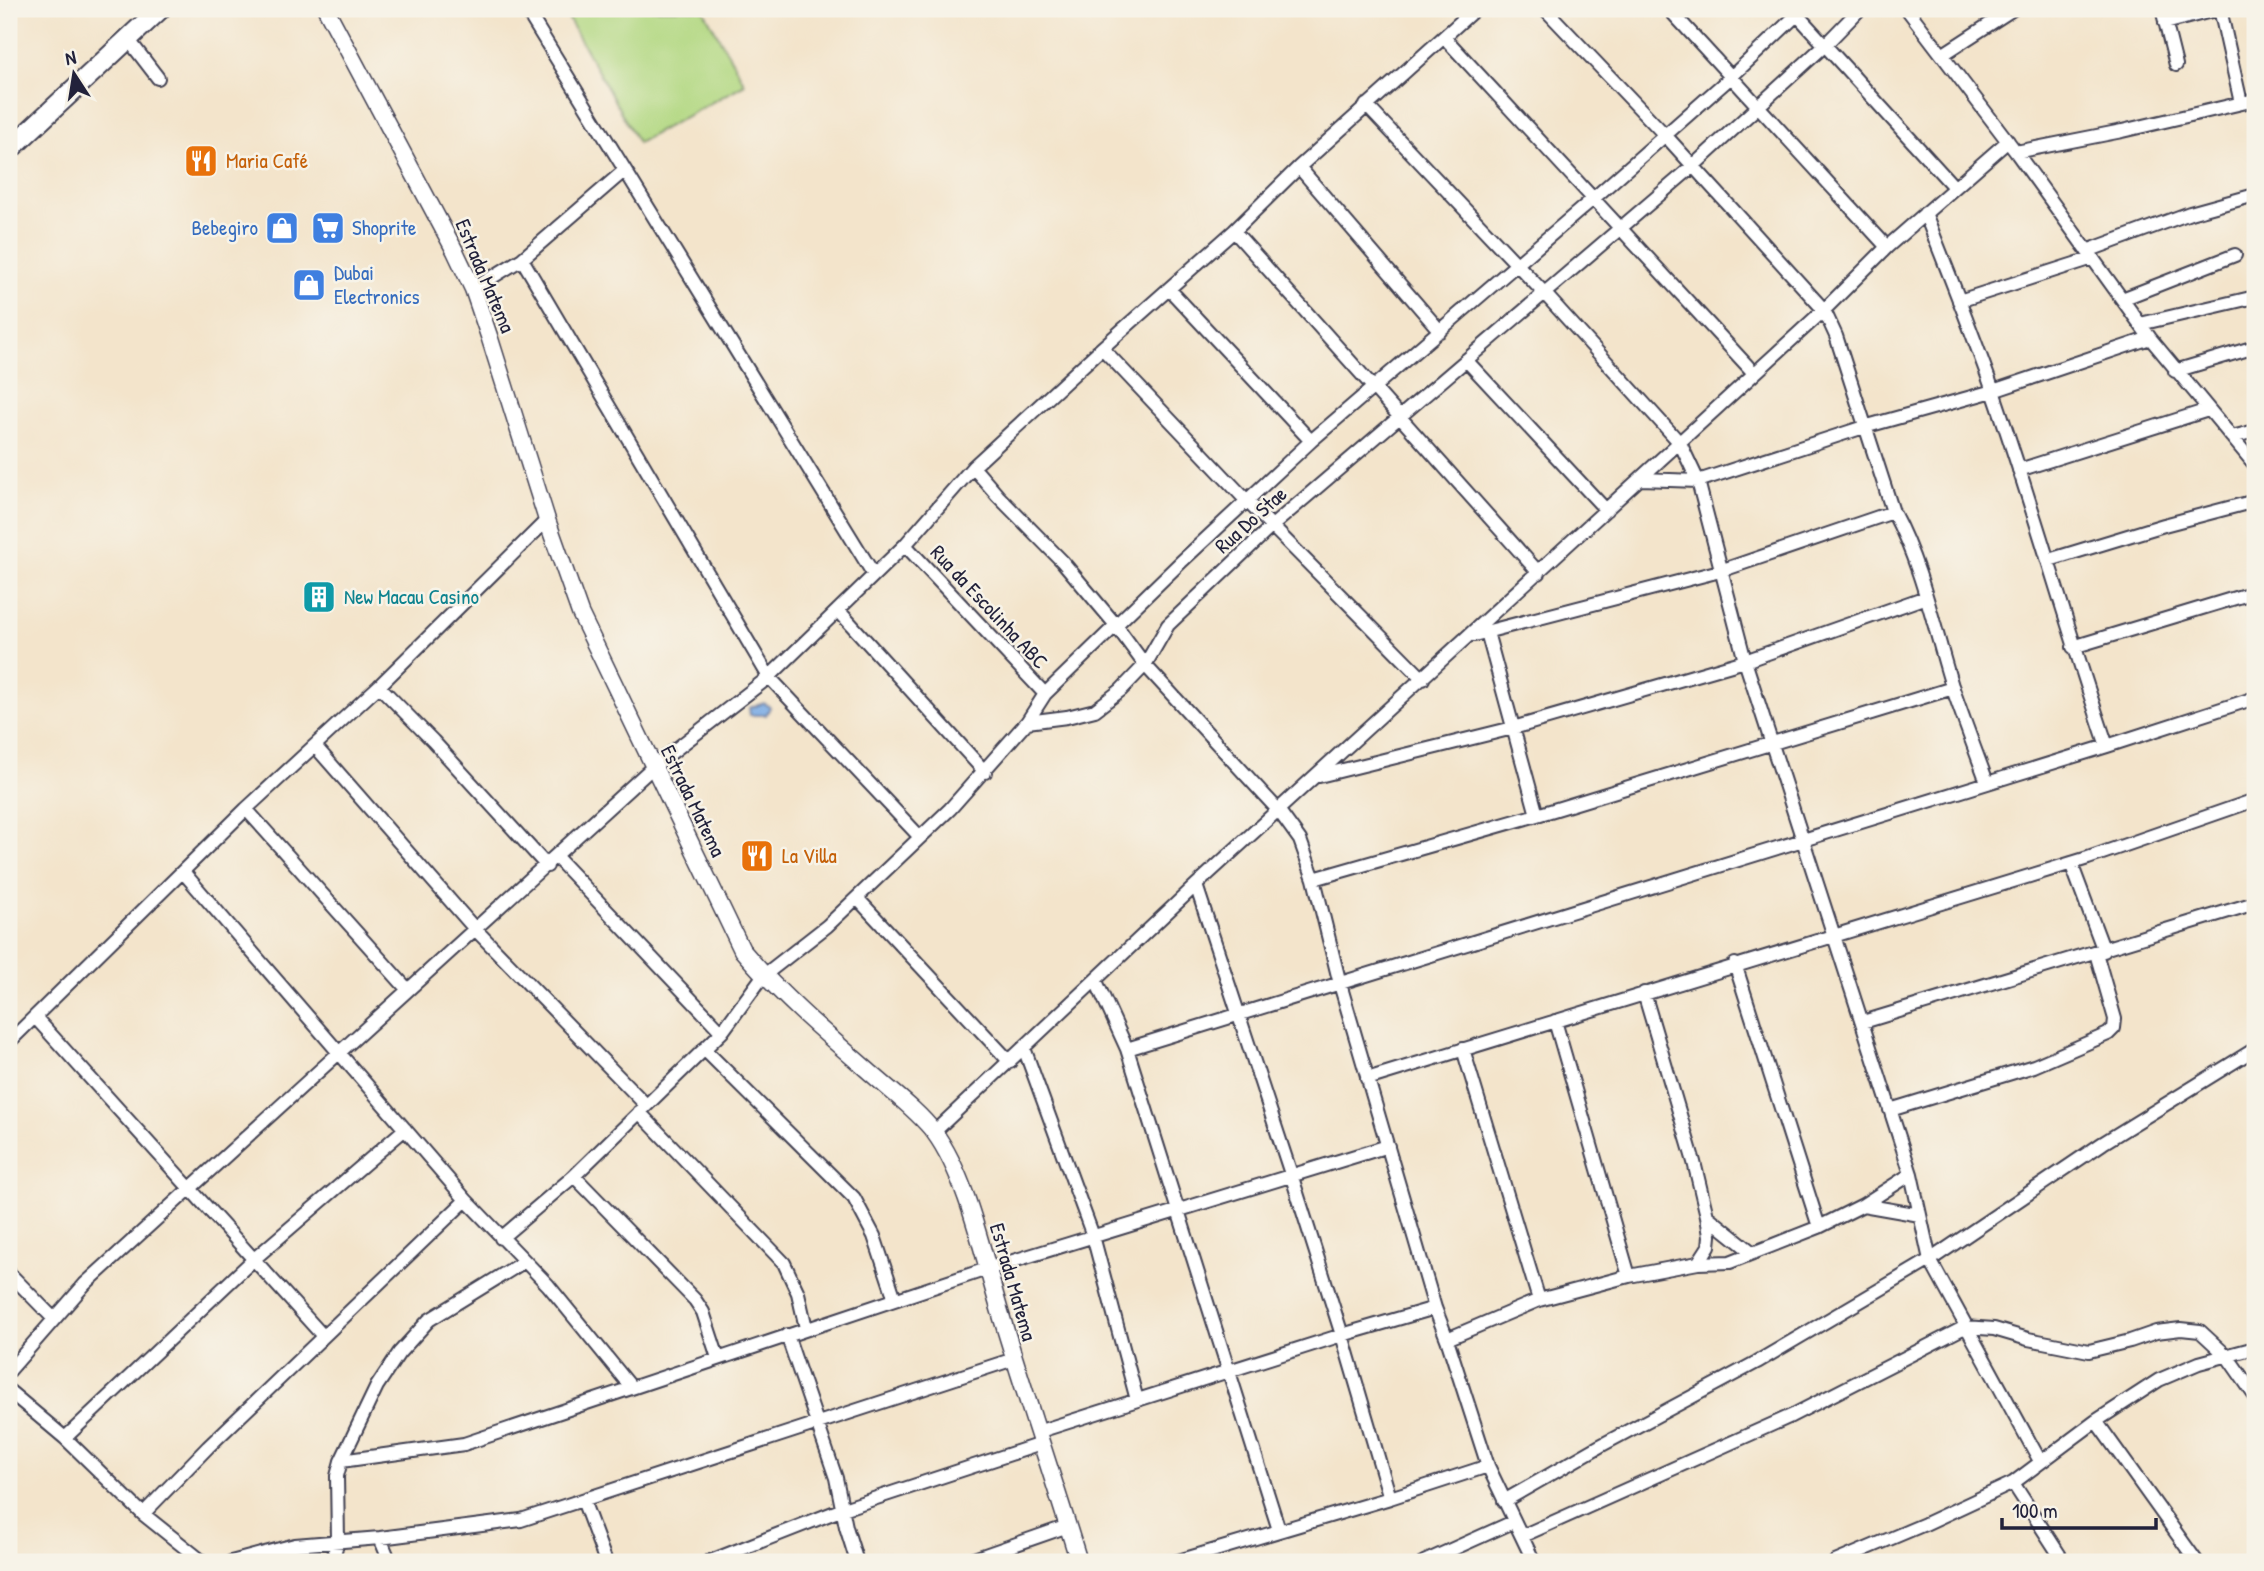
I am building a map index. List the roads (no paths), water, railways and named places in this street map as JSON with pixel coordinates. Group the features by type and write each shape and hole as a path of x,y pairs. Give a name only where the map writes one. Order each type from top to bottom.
{"main road":[{"path":"9,150 160,9"}],"street":[{"name":"Estrada Matema","path":"326,9 473,289 547,520 580,613 742,950 763,976 934,1132 968,1201 1014,1359 1079,1562"},
{"path":"526,9 874,575"},
{"path":"9,1371 85,1283 338,1052 552,862 653,767 769,677 905,545 973,467 1234,231 1298,167 1475,9"},
{"path":"1545,9 1665,135 1824,310 1836,336 1864,427 1926,597 1953,688 1987,782"},
{"path":"1669,9 1887,247"},
{"name":"Rua Do Stae","path":"1027,722 1095,710 1121,690 1145,665 1168,625 1272,526 1692,167 1825,45 1860,9"},
{"path":"1907,9 2008,141 2175,371 2255,465"},
{"path":"1942,55 2013,9"},
{"path":"2161,9 2176,65"},
{"path":"2165,23 2219,9 2241,103"},
{"path":"501,1238 574,1176 722,1032 763,976 827,926 985,772 1027,722 1045,695 1115,624 1311,441 1731,77 1797,11 1954,187"},
{"path":"1444,37 1754,373"},
{"path":"128,38 158,78"},
{"path":"2016,152 2255,100"},
{"path":"1366,105 1545,294 1680,443 1698,481 1745,662 1911,1174 1930,1260 2040,1461"},
{"path":"934,1132 1196,885 1470,637 1824,310 1887,247 2008,141"},
{"path":"1298,167 1440,331"},
{"path":"473,289 522,259 625,170"},
{"path":"1959,301 2090,255 2190,214 2255,195"},
{"path":"1924,213 1993,391 2049,560 2073,647 2107,746"},
{"path":"1234,231 1539,573"},
{"path":"2122,299 2235,255"},
{"path":"522,259 769,677 920,837"},
{"path":"1169,289 1311,441"},
{"path":"2140,324 2255,297"},
{"path":"1641,479 1698,481 1864,427 1993,391 2150,338"},
{"path":"2175,371 2255,347"},
{"path":"1102,348 1246,500 1423,680"},
{"path":"1466,360 1606,510"},
{"path":"2019,470 2093,449 2208,410"},
{"path":"2232,437 2255,431"},
{"path":"973,467 1062,561 1115,624 1145,665 1279,811 1300,841 1314,879 1340,984 1435,1308 1488,1465 1534,1562"},
{"path":"2049,560 2255,501"},
{"path":"1470,637 1720,571 1893,512"},
{"path":"9,1042 184,873 246,809 379,686 547,520"},
{"name":"Rua da Escolinha ABC","path":"905,545 1045,695"},
{"path":"2073,647 2255,592"},
{"path":"1315,777 1513,727 1745,662 1926,597"},
{"path":"838,610 985,772"},
{"path":"1487,632 1536,815"},
{"path":"379,686 722,1032"},
{"path":"1314,879 1536,815 1953,688"},
{"path":"1127,1049 2255,698"},
{"path":"315,746 475,929 784,1263 798,1293 806,1328"},
{"path":"1367,1079 2071,863 2255,800"},
{"path":"246,809 408,990"},
{"path":"1890,1110 2034,1066 2108,1034 2114,1028 2115,1019 2100,952 2071,863"},
{"path":"184,873 467,1200 548,1285 631,1387"},
{"path":"1196,885 1342,1335 1390,1498"},
{"path":"857,898 1010,1062"},
{"path":"1863,1022 2255,903"},
{"path":"1735,964 1819,1227"},
{"path":"1096,981 1127,1049 1279,1530"},
{"path":"1644,993 1694,1161 1707,1216 1709,1246 1698,1263"},
{"path":"35,1017 323,1336"},
{"path":"1555,1021 1629,1276"},
{"path":"1024,1048 1093,1236 1137,1400"},
{"path":"704,1049 854,1198 874,1236 895,1299"},
{"path":"1463,1049 1539,1300"},
{"path":"1504,1501 1757,1362 1930,1260 2104,1143 2255,1049"},
{"path":"65,1438 253,1260 405,1129"},
{"path":"341,1461 464,1444 987,1269 1388,1146"},
{"path":"1447,1339 1539,1300 1629,1276 1698,1263 1730,1262 1819,1227 1863,1205 1911,1174"},
{"path":"574,1176 695,1300 703,1312 718,1358"},
{"path":"143,1514 172,1482 467,1200"},
{"path":"1863,1205 1920,1215"},
{"path":"1707,1216 1753,1253"},
{"path":"332,1562 338,1540 337,1476 341,1461 377,1386 399,1353 429,1320 526,1261"},
{"path":"9,1273 54,1319"},
{"path":"708,1562 1137,1400 1435,1308"},
{"path":"1522,1536 1791,1416 1965,1327 1994,1329 2089,1352 2156,1332 2181,1329 2200,1331 2227,1356 2255,1396"},
{"path":"788,1335 818,1423 857,1562"},
{"path":"1835,1562 2013,1483 2096,1421 2160,1380 2199,1363 2255,1348"},
{"path":"231,1562 295,1545 380,1538 521,1520 1014,1359"},
{"path":"9,1391 65,1438 143,1514 203,1562"},
{"path":"2096,1421 2197,1562"},
{"path":"1175,1562 1390,1498 1488,1465"},
{"path":"2013,1483 2064,1562"},
{"path":"583,1500 606,1562"},
{"path":"1424,1562 1513,1522"},
{"path":"965,1562 1068,1526"},
{"path":"380,1538 390,1562"}],"water":[{"path":"764,703 770,707 766,715 750,715 749,708"}],"place":[{"name":"Maria Café","path":"201,161"},
{"name":"Bebegiro","path":"282,228"},
{"name":"Shoprite","path":"328,228"},
{"name":"Dubai Electronics","path":"309,285"},
{"name":"New Macau Casino","path":"319,597"},
{"name":"La Villa","path":"757,856"}]}
